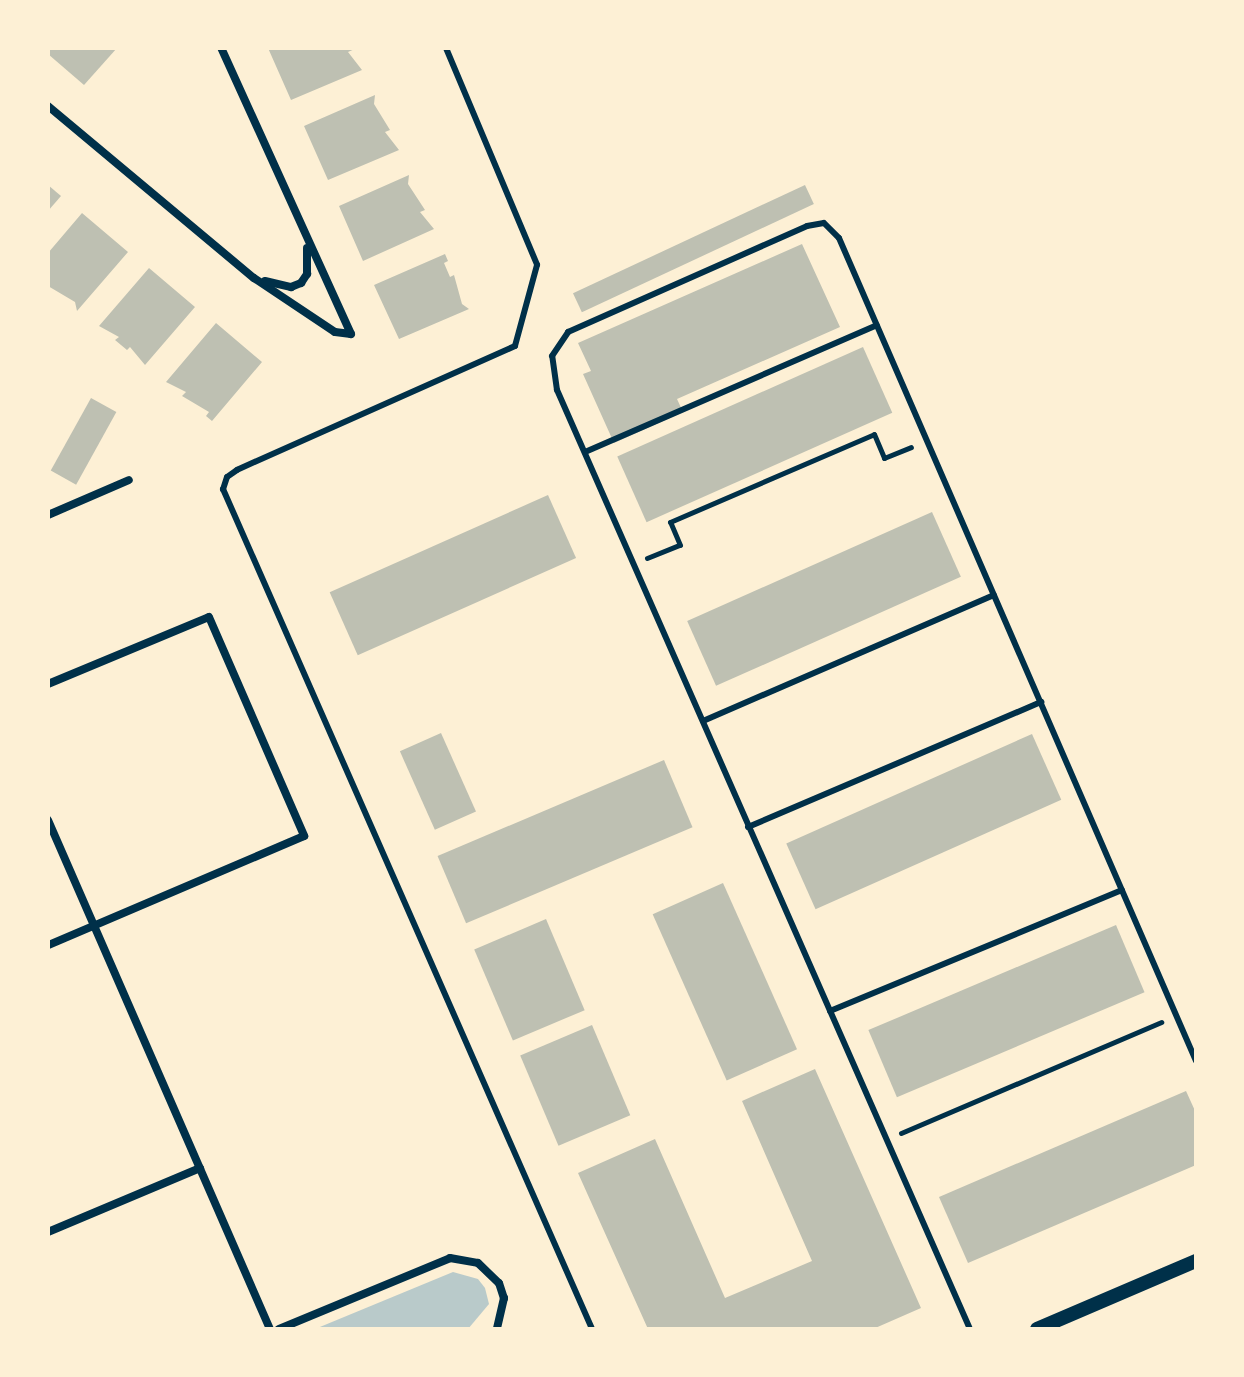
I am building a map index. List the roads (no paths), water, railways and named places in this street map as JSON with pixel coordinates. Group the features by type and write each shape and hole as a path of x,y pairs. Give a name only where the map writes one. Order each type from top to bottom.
{"street":[{"path":"48,106 254,278 335,332 351,334 221,48"},
{"path":"254,278 279,286 301,283 309,265 307,239"},
{"path":"48,515 129,480"},
{"path":"48,684 209,617 304,836 48,945"},
{"path":"48,820 270,1329"},
{"path":"48,1232 200,1168"},
{"path":"279,1329 450,1258 478,1263 499,1283 504,1298 497,1329"},
{"path":"1037,1329 1196,1261"}],"lane":[{"path":"446,48 537,265 515,346 237,470 227,477 223,489 592,1329"},
{"path":"970,1329 553,376 558,341 807,226 824,223 839,238 1196,1061"},
{"path":"585,452 877,325"},
{"path":"703,721 994,595"},
{"path":"748,827 1041,702"},
{"path":"830,1011 1122,890"}]}
